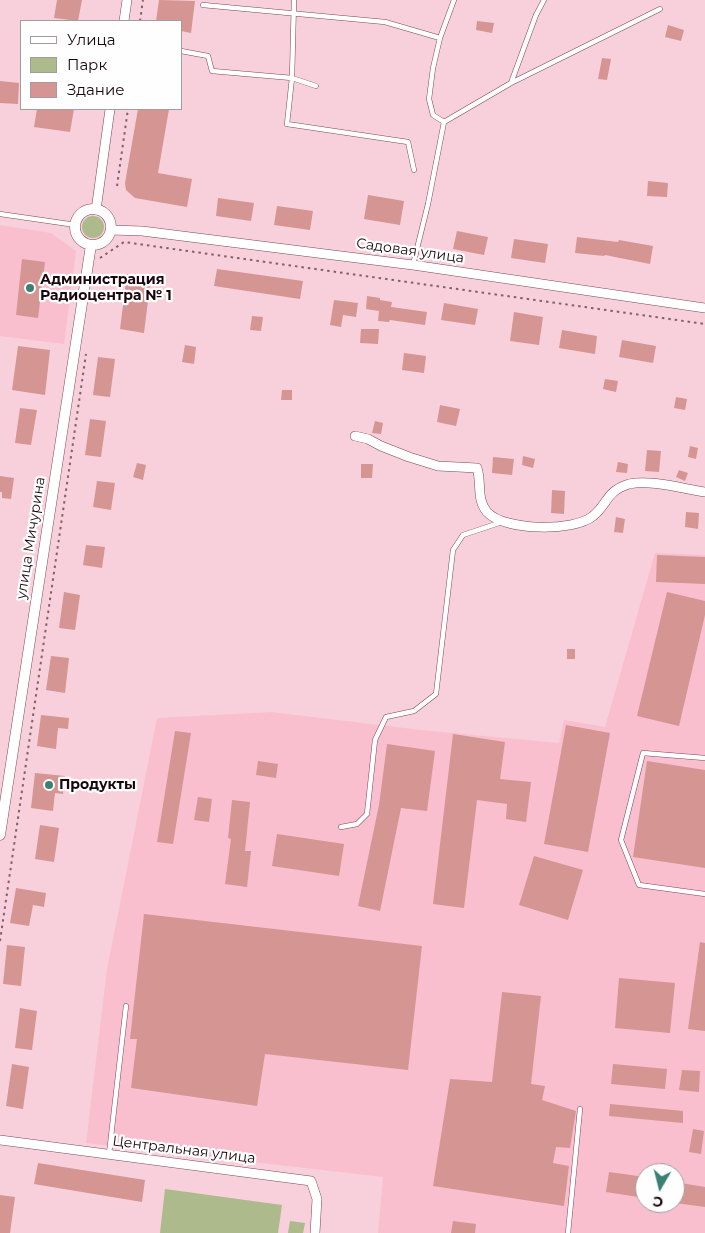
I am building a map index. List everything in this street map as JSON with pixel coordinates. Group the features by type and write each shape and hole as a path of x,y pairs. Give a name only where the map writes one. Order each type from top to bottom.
{"street":[{"path":"124,20 127,0"},
{"path":"96,210 110,110"},
{"path":"96,210 102,212 107,217 111,230 104,242 98,245 91,245 84,243 79,238 76,232 76,225 82,213 96,210"},
{"name":"Садовая улица","path":"111,230 142,231 413,265 705,308"},
{"name":"улица Мичурина","path":"0,835 91,245"},
{"path":"355,436 368,439 380,446 438,466 477,468 481,500 487,511 502,522 533,526 566,527 592,517 613,491 630,484 648,483 705,492"},
{"name":"Центральная улица","path":"0,1140 311,1181 317,1198 314,1233"}],"lane":[{"path":"294,0 292,78 287,124 408,142 414,170"},
{"path":"444,122 434,115 429,99 440,38 454,0"},
{"path":"511,83 536,15 544,0"},
{"path":"203,5 385,22 440,38"},
{"path":"413,265 428,204 444,122 511,83 660,9"},
{"path":"182,51 208,56 212,71 292,78 316,86"},
{"path":"0,214 76,225"},
{"path":"341,827 357,824 367,814 375,740 386,716 414,712 436,694 454,550 462,535 502,522"},
{"path":"705,758 643,753 621,840 639,885 705,894"},
{"path":"109,1154 126,1006"},
{"path":"568,1233 580,1109"}],"path":[{"path":"140,20 143,0"},
{"path":"117,186 128,110"},
{"path":"100,258 124,242 705,324"},
{"path":"0,941 87,348"}],"shaded area":[{"path":"0,225 51,233 76,251 64,344 0,336"},
{"path":"655,553 705,555 705,1233 378,1233 383,1177 86,1143 107,969 157,718 271,712 421,730 559,743 564,720 605,727"}],"green space":[{"path":"93,216 101,219 104,227 101,235 93,238 85,235 82,227 85,219"},
{"path":"165,1189 282,1205 278,1233 160,1233"},
{"path":"290,1221 305,1223 303,1233 288,1233"}],"building":[{"path":"57,0 82,0 78,20 54,18"},
{"path":"159,0 195,1 191,33 182,31 182,20 156,20"},
{"path":"477,21 494,23 492,33 476,30"},
{"path":"668,25 684,30 681,41 665,37"},
{"path":"602,58 611,59 607,80 598,79"},
{"path":"0,81 19,83 18,104 0,103"},
{"path":"37,110 74,110 70,132 34,127"},
{"path":"138,110 169,110 158,173 192,179 187,207 135,198 126,190 125,183"},
{"path":"648,181 668,183 667,197 647,196"},
{"path":"368,195 404,201 400,225 364,219"},
{"path":"218,198 254,203 251,221 216,216"},
{"path":"277,206 313,211 310,230 274,225"},
{"path":"457,231 488,237 484,255 453,249"},
{"path":"577,237 618,242 619,240 653,246 650,264 605,255 575,253"},
{"path":"514,239 548,244 545,263 511,258"},
{"name":"Администрация Радиоцентра № 1","path":"22,259 45,262 38,318 16,315"},
{"path":"217,269 303,281 300,299 214,286"},
{"path":"127,274 151,277 144,333 120,329"},
{"path":"367,296 392,302 391,307 427,312 425,325 390,320 389,322 378,321 379,311 366,309"},
{"path":"334,300 358,303 356,317 343,315 341,327 330,325"},
{"path":"444,303 478,309 475,325 441,320"},
{"path":"514,312 543,317 539,345 510,341"},
{"path":"252,316 263,317 261,331 250,330"},
{"path":"361,329 379,329 378,344 360,343"},
{"path":"562,330 597,336 595,354 559,348"},
{"path":"622,340 656,346 653,363 619,357"},
{"path":"185,345 196,347 194,364 182,362"},
{"path":"18,346 50,350 45,395 12,390"},
{"path":"404,353 426,356 424,373 402,370"},
{"path":"98,357 115,359 110,397 93,395"},
{"path":"605,379 618,381 616,392 603,389"},
{"path":"282,390 292,390 292,400 281,400"},
{"path":"676,397 687,399 685,410 674,408"},
{"path":"440,405 460,409 456,426 437,422"},
{"path":"20,408 37,410 31,445 15,443"},
{"path":"90,419 106,421 101,457 85,455"},
{"path":"375,421 383,423 381,434 372,433"},
{"path":"690,446 698,448 696,459 688,457"},
{"path":"647,450 661,451 659,472 645,471"},
{"path":"523,456 535,459 533,468 522,465"},
{"path":"493,457 514,459 512,475 492,473"},
{"path":"618,462 628,464 627,473 616,472"},
{"path":"137,463 146,465 143,480 133,477"},
{"path":"361,464 373,464 372,478 361,478"},
{"path":"679,470 688,473 685,481 676,477"},
{"path":"0,476 14,478 11,499 2,498"},
{"path":"97,481 115,483 111,510 93,507"},
{"path":"552,490 565,491 564,514 551,513"},
{"path":"686,512 699,513 698,529 685,527"},
{"path":"616,517 625,519 623,533 614,532"},
{"path":"86,545 105,547 102,568 83,565"},
{"path":"657,555 705,557 705,584 656,582"},
{"path":"64,592 80,595 75,630 59,628"},
{"path":"667,592 705,601 705,615 679,726 637,716"},
{"path":"567,649 575,649 575,659 567,659"},
{"path":"51,656 69,658 65,693 46,690"},
{"path":"41,715 69,718 68,729 58,728 56,749 37,746"},
{"path":"566,725 610,733 588,852 544,844"},
{"path":"175,731 191,733 173,844 157,842"},
{"path":"453,734 505,742 500,779 531,782 526,822 506,819 507,804 477,800 464,908 433,904"},
{"path":"387,744 435,751 427,811 401,808 380,911 358,906 379,805"},
{"path":"258,761 278,764 276,778 256,775"},
{"path":"647,761 705,770 705,868 633,857"},
{"name":"Продукты","path":"35,773 65,776 63,794 55,793 53,811 31,808"},
{"path":"198,797 212,799 209,822 194,820"},
{"path":"232,800 250,802 245,851 251,851 247,887 225,884 231,839 228,838"},
{"path":"40,825 59,828 54,862 35,859"},
{"path":"277,834 344,844 339,876 272,866"},
{"path":"534,856 583,870 568,920 519,905"},
{"path":"16,888 46,893 44,907 33,905 29,926 10,923"},
{"path":"144,914 422,946 408,1070 265,1054 257,1106 131,1088 137,1039 130,1039"},
{"path":"700,942 705,943 705,1031 688,1029"},
{"path":"7,945 25,947 21,986 3,984"},
{"path":"619,978 675,983 670,1033 615,1028"},
{"path":"502,992 541,996 531,1084 545,1086 542,1100 576,1111 570,1148 556,1147 553,1163 569,1166 564,1206 433,1186 450,1079 492,1082"},
{"path":"20,1008 37,1011 32,1050 15,1048"},
{"path":"12,1064 29,1067 23,1109 6,1106"},
{"path":"613,1064 667,1069 665,1089 611,1084"},
{"path":"682,1070 700,1071 699,1092 679,1090"},
{"path":"610,1104 683,1111 683,1123 609,1116"},
{"path":"693,1129 704,1131 701,1154 689,1152"},
{"path":"38,1163 145,1180 142,1202 34,1184"},
{"path":"609,1172 635,1176 635,1196 606,1192"},
{"path":"685,1184 705,1187 705,1207 685,1204"},
{"path":"0,1195 15,1197 10,1233 0,1233"},
{"path":"453,1221 476,1224 475,1233 451,1233"}],"place":[{"name":"Администрация Радиоцентра № 1","path":"30,288"},
{"name":"Продукты","path":"49,785"}]}
